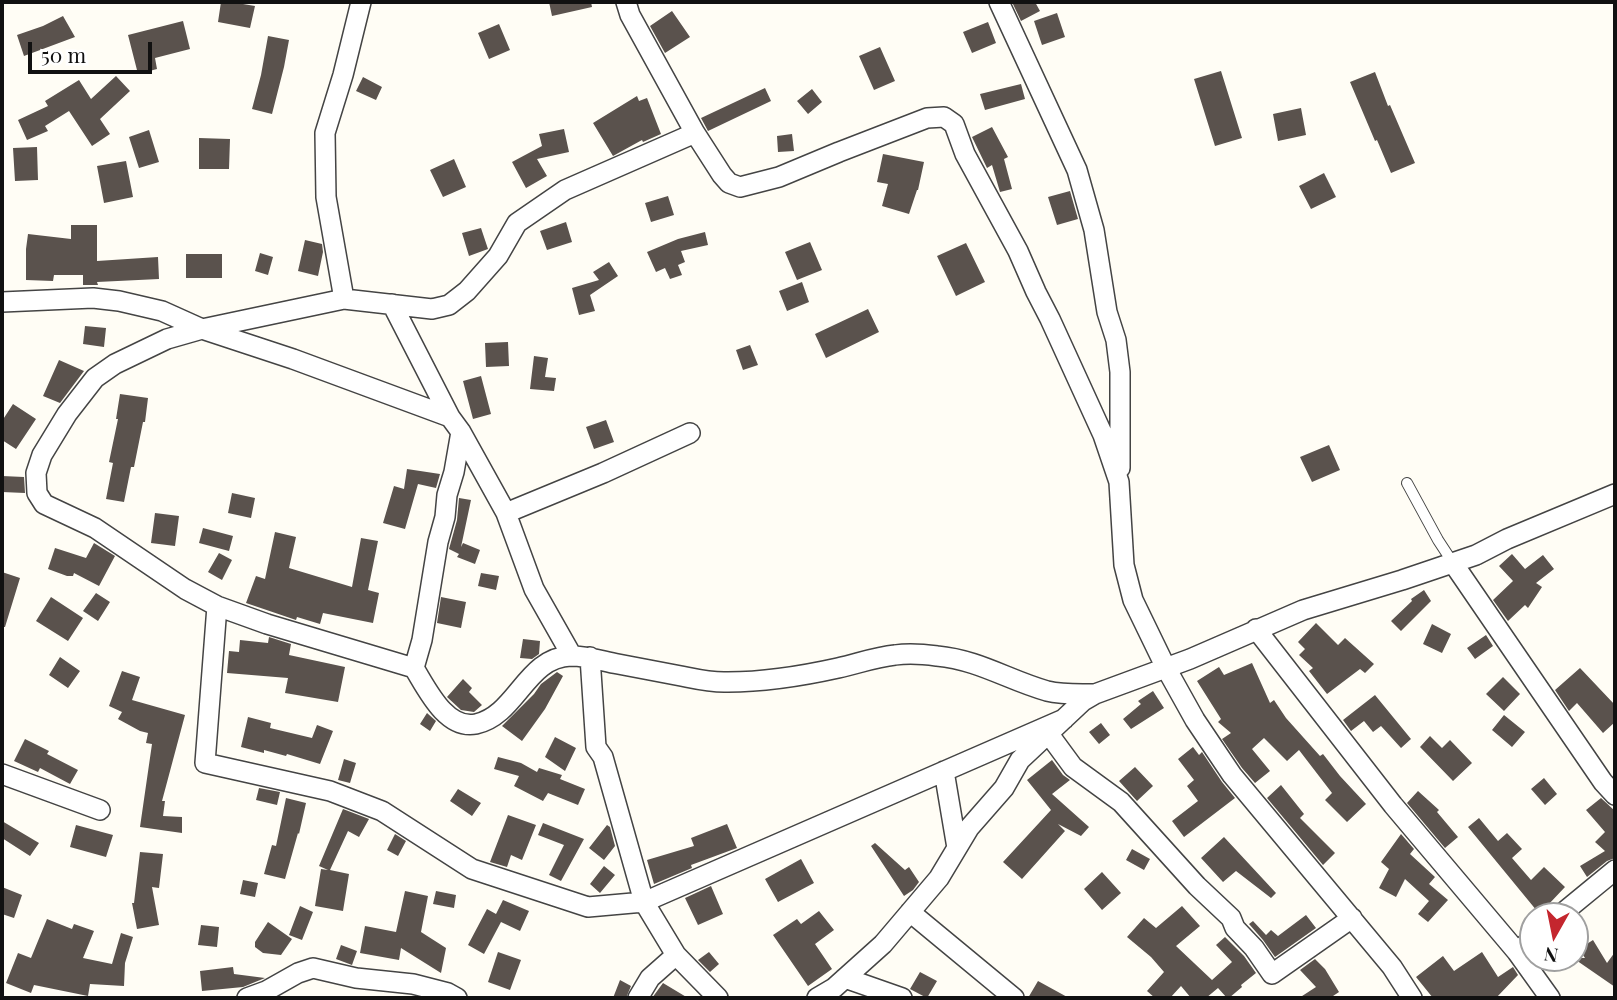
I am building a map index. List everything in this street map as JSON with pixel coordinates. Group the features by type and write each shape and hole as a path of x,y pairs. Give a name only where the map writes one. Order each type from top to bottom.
{"street":[{"path":"344,299 326,197 325,133 361,2"},
{"path":"626,2 630,15 695,133 729,183 740,187 779,177 927,118 944,117 954,124 965,153 1018,251 1104,435 1119,482"},
{"path":"999,2 1077,170 1094,230 1120,372 1119,482 1124,565 1133,600 1195,720 1232,775 1392,967 1412,998"},
{"path":"695,133 565,190 517,223 498,256 467,291 449,305 432,309 344,299 167,339 115,363 95,378 66,414 42,455 36,473 37,493 44,504 94,528 186,589 217,606 267,624 414,668 434,700 453,721 467,726 488,721 504,708 526,681 557,657 581,656 695,679 724,682 786,678 897,654 926,654 968,661 1049,691 1095,694"},
{"path":"2,302 93,298 162,311 202,330 293,359 456,425"},
{"path":"392,304 506,513 534,589 581,656 596,747 603,757 645,902 676,955 718,998"},
{"path":"414,668 422,640 447,495 454,472 456,425"},
{"path":"506,513 690,433"},
{"path":"817,998 834,988 883,944 939,878 970,828 1004,788 1020,760 1083,701 1303,610 1476,555 1507,539 1615,494"},
{"path":"1453,563 1603,782 1615,795"},
{"path":"217,606 205,763 330,791 383,811 472,869 588,907 645,902 1064,719"},
{"path":"1256,629 1393,805 1517,952 1550,998"},
{"path":"1048,733 1073,767 1121,802 1196,886 1231,918 1235,928 1254,948 1272,974 1352,918"},
{"path":"944,771 957,848"},
{"path":"4,780 100,810"},
{"path":"1576,902 1615,870"},
{"path":"910,912 1014,998"},
{"path":"638,998 650,978 676,955"},
{"path":"247,998 313,968 356,978 413,984 457,998"},
{"path":"845,978 902,998"}],"lane":[{"path":"1407,483 1453,563"}],"building":[{"path":"221,2 255,6 250,28 218,22"},
{"path":"549,2 591,2 592,7 552,16"},
{"path":"1012,2 1035,2 1040,11 1021,21"},
{"path":"672,11 690,37 665,53 650,26"},
{"path":"1057,13 1065,37 1042,45 1034,21"},
{"path":"63,16 75,37 24,56 17,35"},
{"path":"183,21 190,49 155,58 157,69 138,74 128,35"},
{"path":"988,22 996,43 972,53 963,32"},
{"path":"499,24 510,50 489,59 478,33"},
{"path":"268,36 289,40 272,114 252,109"},
{"path":"880,47 895,81 874,90 859,56"},
{"path":"1221,71 1242,138 1215,146 1194,79"},
{"path":"1375,72 1415,163 1391,173 1350,82"},
{"path":"116,76 130,91 100,119 110,134 92,146 69,111 45,126 48,131 27,140 18,120 48,106 45,101 79,80 91,99"},
{"path":"363,77 382,87 376,100 356,91"},
{"path":"1021,84 1025,99 985,110 980,94"},
{"path":"765,88 771,101 708,131 701,118"},
{"path":"812,89 822,102 808,114 797,101"},
{"path":"637,96 639,101 647,98 661,134 643,142 642,140 613,156 593,123"},
{"path":"1301,108 1306,135 1278,141 1273,114"},
{"path":"992,127 1008,157 1004,159 1012,189 1000,192 992,165 987,168 972,137"},
{"path":"564,129 569,152 537,159 547,176 526,188 512,162 542,146 539,134"},
{"path":"149,130 159,162 139,168 129,137"},
{"path":"792,134 794,151 778,152 777,136"},
{"path":"199,138 230,139 229,169 199,169"},
{"path":"37,147 38,180 15,181 13,148"},
{"path":"883,154 924,162 909,214 882,206 888,184 877,182"},
{"path":"454,159 466,187 443,197 430,170"},
{"path":"126,161 133,197 104,203 97,166"},
{"path":"1324,173 1336,197 1311,209 1299,186"},
{"path":"1070,191 1078,219 1057,225 1048,197"},
{"path":"668,196 674,215 651,222 645,203"},
{"path":"566,222 572,242 547,250 540,231"},
{"path":"71,225 97,225 97,261 158,257 159,279 97,282 98,285 83,285 83,275 54,275 53,281 26,280 28,234 71,239"},
{"path":"481,228 488,249 469,256 462,233"},
{"path":"705,232 708,245 681,251 685,262 678,265 682,275 670,279 665,268 656,272 647,252 678,239"},
{"path":"305,240 322,244 318,276 298,271"},
{"path":"810,242 822,270 797,280 785,252"},
{"path":"966,243 985,282 956,296 937,256"},
{"path":"260,253 273,257 268,275 255,271"},
{"path":"186,254 222,254 222,278 186,278"},
{"path":"609,262 618,276 590,295 595,311 579,315 572,288 599,280 593,272"},
{"path":"802,282 809,302 787,311 779,291"},
{"path":"868,309 879,332 826,358 815,334"},
{"path":"85,326 106,328 104,347 83,344"},
{"path":"508,342 509,366 486,367 485,343"},
{"path":"750,345 758,365 743,370 736,350"},
{"path":"534,356 548,358 545,377 556,378 554,391 530,389"},
{"path":"59,360 84,371 60,403 43,396"},
{"path":"481,376 491,414 473,419 463,381"},
{"path":"120,394 148,398 145,422 134,467 131,467 124,502 106,499 113,463 109,462"},
{"path":"13,404 36,419 16,449 2,440 2,421"},
{"path":"606,420 614,442 594,449 586,427"},
{"path":"1329,445 1340,470 1312,482 1300,457"},
{"path":"407,469 440,474 436,488 418,484 405,529 383,523 394,486 404,489"},
{"path":"2,476 24,477 25,493 2,492"},
{"path":"232,493 255,498 251,518 228,513"},
{"path":"459,498 471,500 461,547 463,543 480,550 475,564 457,557 459,554 449,549 457,520"},
{"path":"155,513 179,516 175,546 151,543"},
{"path":"203,528 233,536 229,551 199,543"},
{"path":"275,532 296,537 289,568 352,587 361,538 378,541 368,590 379,593 373,623 323,613 320,624 297,617 296,620 246,603 256,576 265,579"},
{"path":"94,543 115,556 99,586 74,573 73,576 67,576 48,569 55,548 86,558"},
{"path":"219,553 232,560 222,580 208,572"},
{"path":"1512,554 1525,569 1543,555 1554,569 1536,583 1542,587 1528,608 1525,605 1508,621 1493,600 1513,581 1499,566"},
{"path":"2,572 20,578 5,627 2,627"},
{"path":"481,573 499,576 496,590 478,586"},
{"path":"1424,590 1431,601 1401,631 1391,621 1411,599"},
{"path":"96,593 110,602 98,621 83,611"},
{"path":"51,597 83,618 68,641 36,621"},
{"path":"441,597 466,602 461,628 437,623"},
{"path":"1316,623 1338,645 1345,638 1374,664 1365,673 1360,669 1327,694 1309,671 1313,668 1299,655 1305,649 1298,642"},
{"path":"1432,624 1451,634 1442,653 1423,644"},
{"path":"1486,635 1493,646 1475,659 1467,648"},
{"path":"269,637 291,644 289,655 345,667 338,702 285,693 288,678 227,673 229,651 239,652 240,640 268,643"},
{"path":"523,639 540,641 539,654 532,659 520,658"},
{"path":"60,657 80,671 68,688 49,675"},
{"path":"1252,663 1270,703 1274,700 1286,718 1320,756 1323,754 1366,804 1347,822 1325,800 1332,793 1299,750 1287,761 1264,738 1252,749 1270,771 1255,783 1222,739 1231,733 1218,722 1221,719 1197,681 1219,667 1224,675"},
{"path":"1580,668 1615,705 1615,722 1603,733 1577,703 1569,711 1555,690"},
{"path":"122,671 140,677 132,700 185,715 162,801 165,801 163,816 182,817 182,833 140,827 152,744 146,743 148,733 118,719 122,712 109,706"},
{"path":"557,672 563,676 545,709 522,741 502,726 541,684"},
{"path":"1503,677 1520,694 1504,711 1486,694"},
{"path":"463,679 472,688 469,692 482,705 474,712 461,710 447,697"},
{"path":"1153,691 1164,708 1131,729 1123,719 1141,704 1138,701"},
{"path":"1375,695 1411,739 1401,748 1381,726 1373,732 1364,721 1351,731 1343,720"},
{"path":"427,713 436,721 430,731 420,724"},
{"path":"1504,715 1525,732 1512,747 1492,730"},
{"path":"248,717 271,723 270,728 312,738 317,725 333,731 320,764 287,754 286,756 264,750 264,753 241,747"},
{"path":"1101,723 1110,735 1099,744 1089,732"},
{"path":"1430,736 1442,748 1450,740 1472,763 1453,781 1420,747"},
{"path":"555,737 576,748 565,771 545,757"},
{"path":"25,739 78,770 70,784 40,768 38,772 14,761"},
{"path":"1193,747 1199,755 1202,752 1235,798 1184,837 1172,821 1198,801 1187,786 1194,780 1178,759"},
{"path":"498,757 521,763 537,772 539,768 562,775 560,779 585,789 578,805 548,793 543,801 514,786 519,776 494,769"},
{"path":"344,759 356,763 350,783 338,780"},
{"path":"1052,760 1070,780 1052,794 1089,827 1081,836 1058,824 1065,831 1022,879 1003,862 1051,810 1027,780"},
{"path":"1135,767 1153,786 1137,801 1119,781"},
{"path":"1544,778 1557,794 1545,805 1531,789"},
{"path":"1281,785 1304,814 1300,818 1335,853 1323,865 1267,798"},
{"path":"259,788 280,792 277,805 256,800"},
{"path":"458,789 481,803 472,816 450,801"},
{"path":"1418,791 1439,810 1437,812 1458,837 1445,848 1407,803"},
{"path":"286,798 306,803 285,879 264,874 272,845 276,846"},
{"path":"1601,798 1615,811 1615,858 1587,877 1580,866 1605,851 1595,842 1605,832 1586,810"},
{"path":"343,809 369,819 359,837 348,831 330,870 349,874 343,911 315,906 321,869 328,870 319,866"},
{"path":"508,815 536,825 522,860 511,855 507,867 490,862"},
{"path":"1479,818 1498,841 1507,833 1522,849 1512,858 1531,880 1544,867 1565,887 1551,902 1530,902 1468,827"},
{"path":"2,821 39,843 30,856 2,838"},
{"path":"543,823 584,839 561,881 549,875 564,845 538,835"},
{"path":"727,824 737,848 691,865 692,868 654,884 647,860 694,846 691,838"},
{"path":"76,825 113,835 106,857 70,847"},
{"path":"607,825 615,846 604,860 589,848"},
{"path":"395,834 406,841 398,856 387,850"},
{"path":"1401,834 1414,849 1410,854 1435,877 1429,884 1448,900 1428,922 1418,914 1429,901 1405,879 1396,897 1379,888 1389,869 1381,862"},
{"path":"1224,837 1276,893 1271,898 1236,871 1223,882 1201,858"},
{"path":"875,843 905,870 909,867 919,882 913,890 904,896 871,846"},
{"path":"1132,849 1150,859 1144,870 1126,860"},
{"path":"140,852 163,854 159,888 152,887 159,925 137,929 132,903"},
{"path":"801,859 814,883 778,902 765,879"},
{"path":"604,866 615,875 600,893 590,884"},
{"path":"1102,872 1121,893 1102,910 1084,889"},
{"path":"243,880 258,883 255,897 240,894"},
{"path":"711,886 723,914 698,925 685,898"},
{"path":"2,887 22,895 14,918 2,914"},
{"path":"405,891 428,896 421,932 446,948 441,973 401,948 399,960 360,953 365,926 396,932"},
{"path":"436,891 456,895 454,908 433,904"},
{"path":"503,900 529,911 520,931 501,922 484,954 468,945 487,909 496,914"},
{"path":"300,906 313,912 302,940 289,935"},
{"path":"1182,906 1200,926 1176,946 1212,980 1232,962 1216,945 1225,937 1256,973 1229,998 1218,988 1206,998 1191,998 1181,986 1170,998 1155,998 1147,991 1164,972 1127,937 1144,918 1156,928"},
{"path":"819,911 834,930 815,944 832,969 808,986 773,935 797,919 801,924"},
{"path":"1306,915 1316,928 1275,957 1249,924 1253,921 1266,935 1271,930 1278,936"},
{"path":"47,919 72,929 74,924 94,931 83,958 112,964 121,933 133,937 125,963 124,986 90,984 88,996 34,985 31,993 6,983 18,953 31,958"},
{"path":"268,922 292,939 281,955 263,953 255,947 255,942"},
{"path":"201,925 219,927 217,947 198,945"},
{"path":"1593,940 1607,963 1615,952 1615,987 1589,969 1589,943"},
{"path":"341,945 357,951 352,965 336,959"},
{"path":"498,952 521,960 510,990 488,982"},
{"path":"709,952 719,964 710,972 698,960"},
{"path":"1482,952 1498,977 1513,967 1518,975 1496,998 1433,998 1416,977 1443,956 1454,971"},
{"path":"1315,959 1325,969 1339,992 1330,998 1299,998 1316,987 1300,970"},
{"path":"233,967 234,974 265,978 243,987 202,991 200,971"},
{"path":"920,972 937,981 927,998 910,989"},
{"path":"620,980 631,986 626,998 613,998"},
{"path":"1038,981 1069,998 1028,998"},
{"path":"663,983 688,998 652,998"}]}
